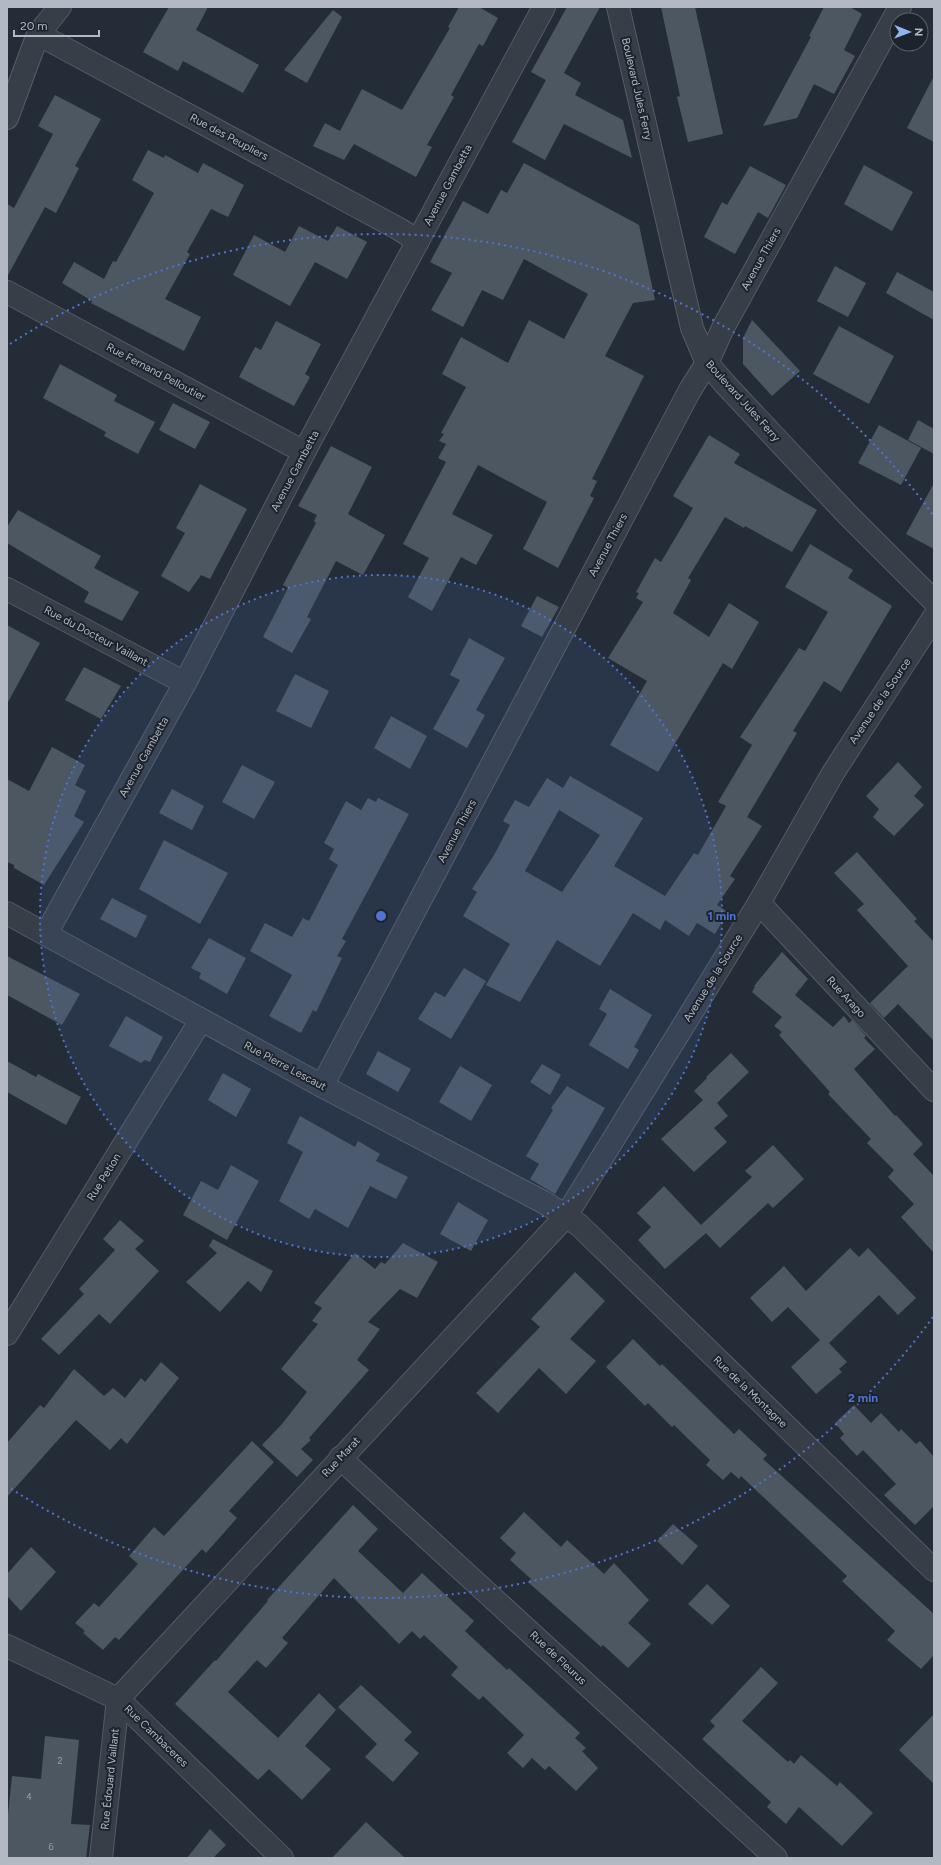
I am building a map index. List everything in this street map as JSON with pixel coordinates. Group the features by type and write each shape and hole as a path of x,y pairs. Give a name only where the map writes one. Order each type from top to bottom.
{"street":[{"path":"7,118 38,34 60,7"},
{"name":"Avenue Gambetta","path":"46,934 185,683 304,452 544,7"},
{"name":"Boulevard Jules Ferry","path":"618,7 692,328 707,363 847,514 934,600"},
{"name":"Avenue Thiers","path":"322,1086 690,390 707,363 724,326 900,7"},
{"name":"Rue des Peupliers","path":"38,34 399,229 418,241"},
{"name":"Rue Fernand Pelloutier","path":"7,292 304,452"},
{"name":"Rue du Docteur Vaillant","path":"7,589 185,683"},
{"name":"Avenue de la Source","path":"566,1216 759,903 833,773 934,617"},
{"name":"Rue Arago","path":"759,903 934,1090"},
{"name":"Rue Pierre Lescaut","path":"7,912 322,1086 547,1204 566,1216"},
{"name":"Rue Petion","path":"7,1334 202,1020"},
{"name":"Rue Marat","path":"118,1699 566,1216"},
{"name":"Rue de la Montagne","path":"566,1216 579,1225 934,1570"},
{"name":"Rue de Fleurus","path":"340,1458 776,1858"},
{"name":"Rue Cambaceres","path":"7,1646 118,1699 282,1858"},
{"name":"Rue Édouard Vaillant","path":"101,1858 118,1699"}],"building":[{"path":"169,7 208,7 196,30 259,65 243,93 183,61 178,71 143,52"},
{"path":"459,7 479,7 498,18 483,46 479,44 451,95 454,97 427,145 432,147 416,177 354,144 344,160 313,146 325,123 340,131 362,89 402,110 450,28 448,27"},
{"path":"567,7 600,7 564,73 581,83 575,95 623,120 632,158 564,124 545,160 512,142 546,80 531,72"},
{"path":"661,7 695,7 723,134 688,142 677,97 680,96"},
{"path":"824,7 850,7 862,14 844,50 855,56 834,94 814,84 797,118 763,126 811,37 809,36"},
{"path":"333,10 342,17 307,83 284,70"},
{"path":"934,76 934,142 907,128"},
{"path":"55,95 101,119 75,166 79,168 56,213 45,207 7,277 7,204 14,208 53,134 38,126"},
{"path":"148,150 164,158 165,155 198,173 203,163 244,185 228,217 211,209 187,252 190,254 165,299 201,317 184,351 91,303 92,301 62,283 74,262 104,279 113,261 116,262 154,193 132,180"},
{"path":"524,163 639,225 655,300 633,303 605,356 644,376 592,479 597,481 590,496 594,498 558,568 523,549 547,502 478,465 452,514 493,535 476,565 461,557 432,611 408,597 429,558 403,544 446,462 438,458 446,444 439,441 444,434 441,433 466,387 442,374 461,337 508,363 529,320 564,339 588,294 524,259 503,300 482,290 463,327 431,310 452,273 430,262 463,201 488,214 501,190 507,193"},
{"path":"864,165 913,192 892,231 844,204"},
{"path":"750,166 786,185 768,218 758,212 735,254 704,237 722,202 727,205"},
{"path":"299,226 328,241 337,226 367,242 347,279 315,262 290,306 233,275 254,235 285,252"},
{"path":"835,266 866,283 848,317 817,301"},
{"path":"897,272 934,292 934,320 886,293"},
{"path":"752,320 800,371 772,396 743,364 743,338"},
{"path":"276,321 321,344 305,374 310,377 294,406 239,377 255,347 261,350"},
{"path":"839,326 894,356 869,404 813,374"},
{"path":"60,364 117,395 114,401 155,422 138,454 104,436 106,432 43,398"},
{"path":"173,403 210,422 195,449 159,430"},
{"path":"918,420 934,429 934,454 908,440"},
{"path":"879,425 921,448 901,485 858,463"},
{"path":"709,435 740,454 734,463 817,510 792,552 745,526 744,528 725,517 688,578 691,580 673,613 709,637 729,603 759,622 732,669 723,663 658,772 610,745 647,681 608,658 643,602 636,598 639,593 636,592 655,558 661,562 693,508 673,496"},
{"path":"331,446 372,467 348,514 385,535 363,575 336,561 307,617 311,619 292,653 263,637 288,588 283,585 316,523 314,521 317,515 298,506"},
{"path":"934,483 934,549 906,534"},
{"path":"200,484 247,509 210,579 201,575 189,592 161,576 185,533 176,528"},
{"path":"18,510 101,556 94,568 139,592 122,621 84,602 89,592 7,543 7,527"},
{"path":"810,544 853,570 848,578 892,606 841,692 824,681 793,731 797,733 747,817 762,826 730,876 735,879 717,905 728,912 715,934 697,923 689,936 665,920 660,930 633,913 600,966 557,940 520,1002 486,985 510,944 463,916 477,892 472,889 494,855 510,825 503,821 515,800 529,807 547,778 563,788 570,776 643,818 614,866 665,896 694,853 698,855 726,806 718,802 752,745 740,737 799,648 805,651 828,612 785,587","holes":["559,810 600,835 562,892 525,871"]},
{"path":"537,596 559,607 542,637 521,626"},
{"path":"7,625 40,643 7,704"},
{"path":"469,638 505,658 476,710 485,715 467,748 433,729 460,680 450,675"},
{"path":"84,667 121,686 101,719 65,700"},
{"path":"295,674 329,691 311,728 276,711"},
{"path":"391,716 427,736 410,769 374,748"},
{"path":"52,747 85,765 75,785 86,791 74,816 84,822 44,885 14,868 14,865 7,862 7,779 29,791"},
{"path":"898,762 922,787 914,796 924,805 894,836 873,817 879,809 866,796"},
{"path":"242,765 275,782 254,819 222,802"},
{"path":"172,789 204,806 192,830 159,813"},
{"path":"368,798 376,802 378,798 409,814 342,939 346,941 337,956 342,958 316,1012 313,1010 301,1033 269,1016 292,975 250,951 265,923 292,937 303,918 309,921 338,865 329,859 334,849 324,843 346,801 361,810"},
{"path":"164,840 228,873 200,924 139,889"},
{"path":"857,852 917,919 914,921 934,942 934,1041 898,1004 884,1018 870,1003 908,966 857,910 864,904 834,873"},
{"path":"112,898 147,916 136,938 100,919"},
{"path":"209,938 246,958 227,994 199,978 201,973 191,968"},
{"path":"782,952 808,979 795,995 833,1027 844,1016 849,1023 852,1020 866,1036 864,1038 875,1049 854,1069 895,1116 896,1115 923,1144 913,1154 934,1176 934,1253 901,1217 914,1204 888,1177 894,1170 867,1143 871,1139 828,1094 830,1092 779,1035 782,1032 774,1026 782,1017 752,992 755,987 754,986"},
{"path":"7,956 80,994 62,1025 7,995"},
{"path":"464,968 486,981 451,1039 418,1019 435,992 445,997"},
{"path":"610,989 652,1015 634,1047 639,1050 628,1069 589,1045 607,1014 599,1009"},
{"path":"126,1016 163,1037 150,1062 145,1060 141,1063 109,1046"},
{"path":"378,1051 411,1069 398,1092 366,1074"},
{"path":"731,1053 749,1072 717,1103 728,1116 714,1128 727,1142 694,1172 661,1139 703,1100 694,1091"},
{"path":"7,1061 36,1077 38,1074 81,1097 66,1125 7,1092"},
{"path":"542,1064 561,1075 550,1095 530,1082"},
{"path":"460,1066 492,1085 471,1121 439,1102"},
{"path":"223,1073 251,1089 236,1117 208,1100"},
{"path":"567,1086 605,1108 555,1194 530,1179 539,1164 526,1156 553,1110 551,1108"},
{"path":"300,1116 355,1147 358,1141 380,1154 376,1161 408,1177 396,1199 370,1186 348,1228 315,1209 309,1219 279,1201 303,1152 287,1143"},
{"path":"773,1145 804,1179 773,1208 768,1203 720,1248 706,1233 665,1269 638,1240 651,1227 637,1213 664,1186 701,1225 752,1177 745,1171"},
{"path":"231,1165 259,1181 227,1240 183,1215 201,1181 218,1190"},
{"path":"458,1202 488,1220 471,1251 440,1234"},
{"path":"120,1220 144,1241 135,1249 159,1271 110,1324 99,1314 59,1355 41,1339 84,1294 79,1289 115,1250 103,1239"},
{"path":"213,1239 273,1271 261,1292 248,1281 220,1312 186,1282 217,1253 209,1246"},
{"path":"403,1243 438,1262 417,1298 400,1289 368,1322 380,1329 357,1360 369,1370 309,1438 311,1440 301,1449 313,1460 297,1477 262,1445 282,1424 307,1392 281,1369 318,1324 312,1321 322,1308 314,1303 355,1253 375,1269 381,1262 385,1264"},
{"path":"850,1248 859,1257 868,1248 916,1298 898,1315 879,1295 829,1343 847,1362 839,1369 842,1372 816,1394 791,1367 820,1340 788,1307 772,1322 750,1298 784,1266 806,1291"},
{"path":"575,1272 605,1301 570,1339 596,1361 566,1394 539,1368 498,1413 476,1393 540,1327 531,1319"},
{"path":"633,1339 660,1366 662,1364 734,1434 739,1429 767,1455 763,1459 934,1614 934,1655 921,1669 887,1640 895,1631 842,1581 847,1576 741,1476 739,1479 731,1472 723,1480 706,1465 710,1460 674,1425 672,1427 648,1403 645,1406 606,1367"},
{"path":"161,1362 179,1378 127,1444 121,1438 110,1450 76,1420 7,1497 7,1443 40,1405 44,1408 74,1369 104,1396 113,1388 125,1398 141,1378 145,1382"},
{"path":"854,1405 871,1423 881,1413 899,1432 901,1429 916,1444 920,1441 934,1457 934,1506 915,1525 884,1495 896,1484 863,1450 857,1456 840,1438 844,1434 835,1423"},
{"path":"252,1441 274,1462 229,1511 237,1518 206,1553 202,1549 119,1640 115,1637 103,1650 83,1633 85,1631 75,1623 94,1603 99,1607 138,1564 129,1556 154,1527 164,1536"},
{"path":"353,1505 378,1529 358,1551 403,1593 422,1573 474,1621 465,1631 507,1670 509,1668 580,1733 575,1738 586,1748 582,1751 598,1768 576,1791 549,1766 545,1770 532,1758 523,1768 507,1753 524,1735 483,1696 479,1700 451,1675 458,1667 424,1635 420,1639 412,1631 399,1644 334,1578 282,1638 288,1643 266,1668 257,1660 228,1692 278,1738 319,1693 336,1710 305,1746 331,1769 302,1800 269,1769 258,1780 175,1704 215,1660 216,1661 268,1601 267,1600"},
{"path":"524,1512 561,1547 567,1540 604,1574 614,1563 649,1600 628,1623 651,1644 628,1668 603,1645 601,1647 528,1582 531,1579 510,1560 516,1553 500,1538"},
{"path":"673,1524 698,1546 682,1565 657,1541"},
{"path":"31,1547 56,1572 21,1611 7,1596 7,1574"},
{"path":"707,1584 730,1606 712,1625 688,1604"},
{"path":"761,1667 778,1683 742,1721 788,1762 790,1760 794,1764 801,1755 837,1786 840,1782 873,1813 842,1846 799,1807 786,1824 767,1807 771,1802 702,1739 715,1726 710,1721"},
{"path":"361,1685 412,1732 404,1740 419,1753 393,1782 365,1757 377,1744 338,1707"},
{"path":"934,1714 934,1784 899,1750"},
{"path":"45,1736 79,1740 71,1824 90,1825 86,1858 7,1858 7,1824 12,1776 41,1779"},
{"path":"366,1822 405,1858 332,1858"},
{"path":"210,1829 226,1845 213,1858 187,1858"}]}
